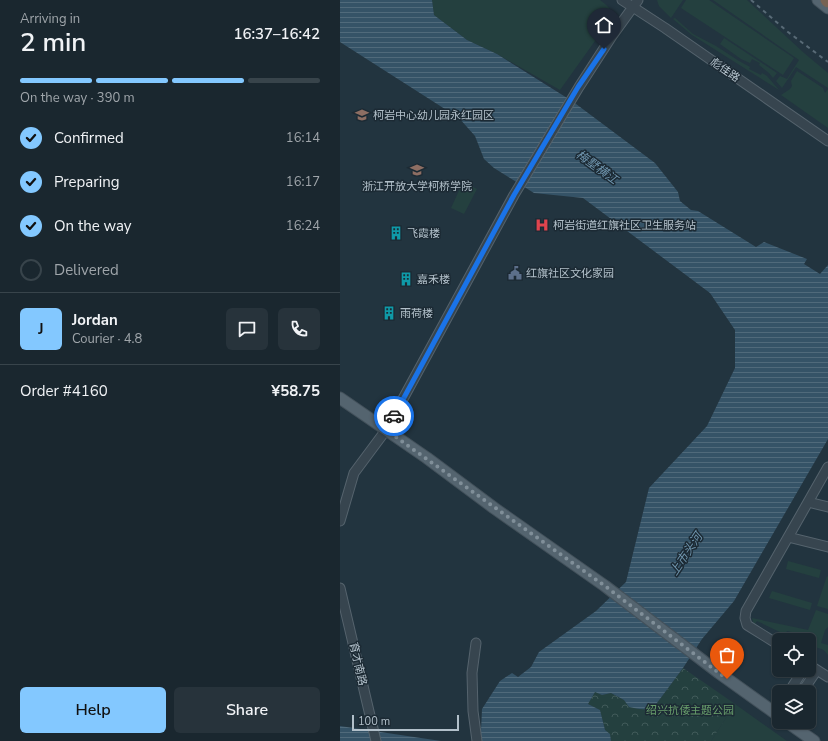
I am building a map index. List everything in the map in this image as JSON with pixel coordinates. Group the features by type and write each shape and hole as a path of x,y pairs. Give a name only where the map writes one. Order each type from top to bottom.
{"main road":[{"path":"818,0 828,8"},
{"path":"340,398 605,586 719,673 772,708"},
{"path":"797,729 814,741"}],"street":[{"name":"彪佳路","path":"622,0 635,3 684,41 828,141"},
{"path":"340,521 354,473 386,430 514,195 578,87 635,3"},
{"path":"772,641 747,625 745,618 746,611 828,467"},
{"path":"808,502 828,507"},
{"path":"788,537 828,547"},
{"name":"育才南路","path":"340,588 341,598 376,741"},
{"path":"476,643 472,673 473,711 477,739"},
{"path":"816,669 828,676"}],"green space":[{"path":"432,0 600,0 610,9 612,17 560,90 497,54 467,40 434,15"},
{"path":"657,0 683,0 671,18 659,6"},
{"path":"686,0 709,0 794,58 783,75 681,8"},
{"path":"713,0 747,0 804,53 828,73 828,88 796,67 782,88 776,81 780,76 787,79 799,60"},
{"path":"675,18 693,34 750,67 749,69 761,75 762,73 767,76 779,90 692,35 673,19"},
{"path":"724,38 777,73 773,78 759,65 760,63 752,59 750,63 741,59 720,44"},
{"path":"797,71 823,88 825,93 828,89 828,128 781,95 792,86 791,81"},
{"path":"463,182 477,189 464,214 451,208"},
{"path":"788,561 821,570 819,578 786,569"},
{"path":"827,576 828,577 828,609 817,606"},
{"path":"772,591 812,603 810,610 769,598"},
{"path":"816,610 828,614 828,627 825,630 821,643 828,645 828,655 820,648 816,648 816,633 796,633 787,631 786,633 782,633 757,621 754,625 752,618 808,630"},
{"name":"绍兴抗倭主题公园","path":"683,668 735,704 711,741 611,741 609,734 605,730 600,710 588,704 595,691 602,695 611,693 624,700 657,703"},
{"path":"735,704 787,741 711,741"}],"water":[{"path":"340,0 432,0 434,15 467,40 497,54 572,101 655,163 678,192 680,201 691,210 698,211 756,247 764,242 807,259 804,264 820,274 828,265 828,439 734,601 702,639 683,668 654,707 638,709 629,707 624,700 611,693 602,695 595,692 588,704 600,710 605,730 610,734 611,741 481,741 482,709 500,681 512,673 518,677 531,667 539,652 596,611 626,582 649,488 707,426 735,368 735,330 710,293 583,198 534,193 494,168 484,159 475,136 459,118 340,42"},
{"path":"340,726 441,741 340,741"}],"railway":[{"path":"751,0 788,32 828,62"}],"way so far":[{"path":"394,416 386,430 605,586 727,679"}],"place":[{"name":"柯岩中心幼儿园永红园区","path":"362,115"},
{"name":"浙江开放大学柯桥学院","path":"417,170"},
{"name":"柯岩街道红旗社区卫生服务站","path":"542,225"},
{"name":"飞霞楼","path":"396,233"},
{"name":"红旗社区文化家园","path":"515,273"},
{"name":"嘉禾楼","path":"406,279"},
{"name":"雨荷楼","path":"389,313"}],"route":[{"path":"394,416 514,195 578,87 604,49"}],"water label":[{"name":"梅墅横江","path":"597,167"},
{"name":"上市头河","path":"686,554"}]}
